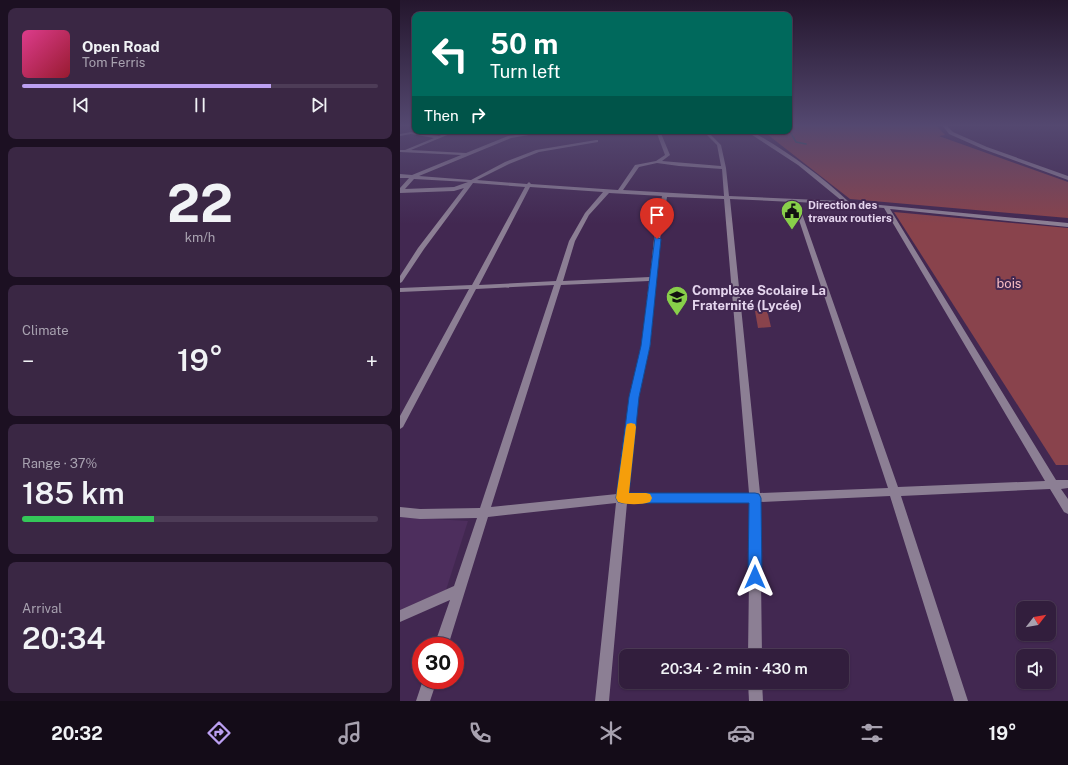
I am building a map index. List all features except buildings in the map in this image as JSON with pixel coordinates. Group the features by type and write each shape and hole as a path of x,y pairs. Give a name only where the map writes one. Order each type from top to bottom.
{"street":[{"path":"400,191 414,176 455,159"},
{"path":"400,191 454,189 518,159"},
{"path":"657,162 662,159"},
{"path":"670,159 674,164"},
{"path":"722,159 728,198 755,498 755,649"},
{"path":"795,159 827,184 847,203"},
{"path":"1015,159 1068,178"},
{"path":"620,191 637,166 657,162 724,168"},
{"path":"400,176 471,182 529,184 665,195 847,203 1068,225"},
{"path":"400,281 421,248 471,182"},
{"path":"400,425 529,184"},
{"path":"444,637 572,241 587,214 607,191"},
{"path":"602,701 622,498 634,397 646,346 657,239 665,195"},
{"path":"795,201 894,491 961,701"},
{"path":"887,208 1068,509"},
{"path":"400,290 653,279"},
{"path":"400,512 420,514 484,513 622,498 755,498 1068,484"},
{"path":"400,616 459,590"},
{"path":"423,701 427,689"},
{"path":"756,689 756,701"}],"shaded area":[{"path":"400,517 468,521 446,590 400,610"}],"green space":[{"path":"798,159 1003,159 1068,182 1068,218 850,199"},
{"name":"bois","path":"894,212 1068,228 1068,465 1056,465"},
{"path":"767,310 771,327 758,328 755,311"}],"slow traffic":[{"path":"631,427 622,498 646,498"}],"place":[{"name":"Direction des travaux routiers","path":"792,230"},
{"name":"Complexe Scolaire La Fraternité (Lycée)","path":"677,316"}],"route":[{"path":"657,239 646,346 634,397 622,498 755,498 755,577"}]}
